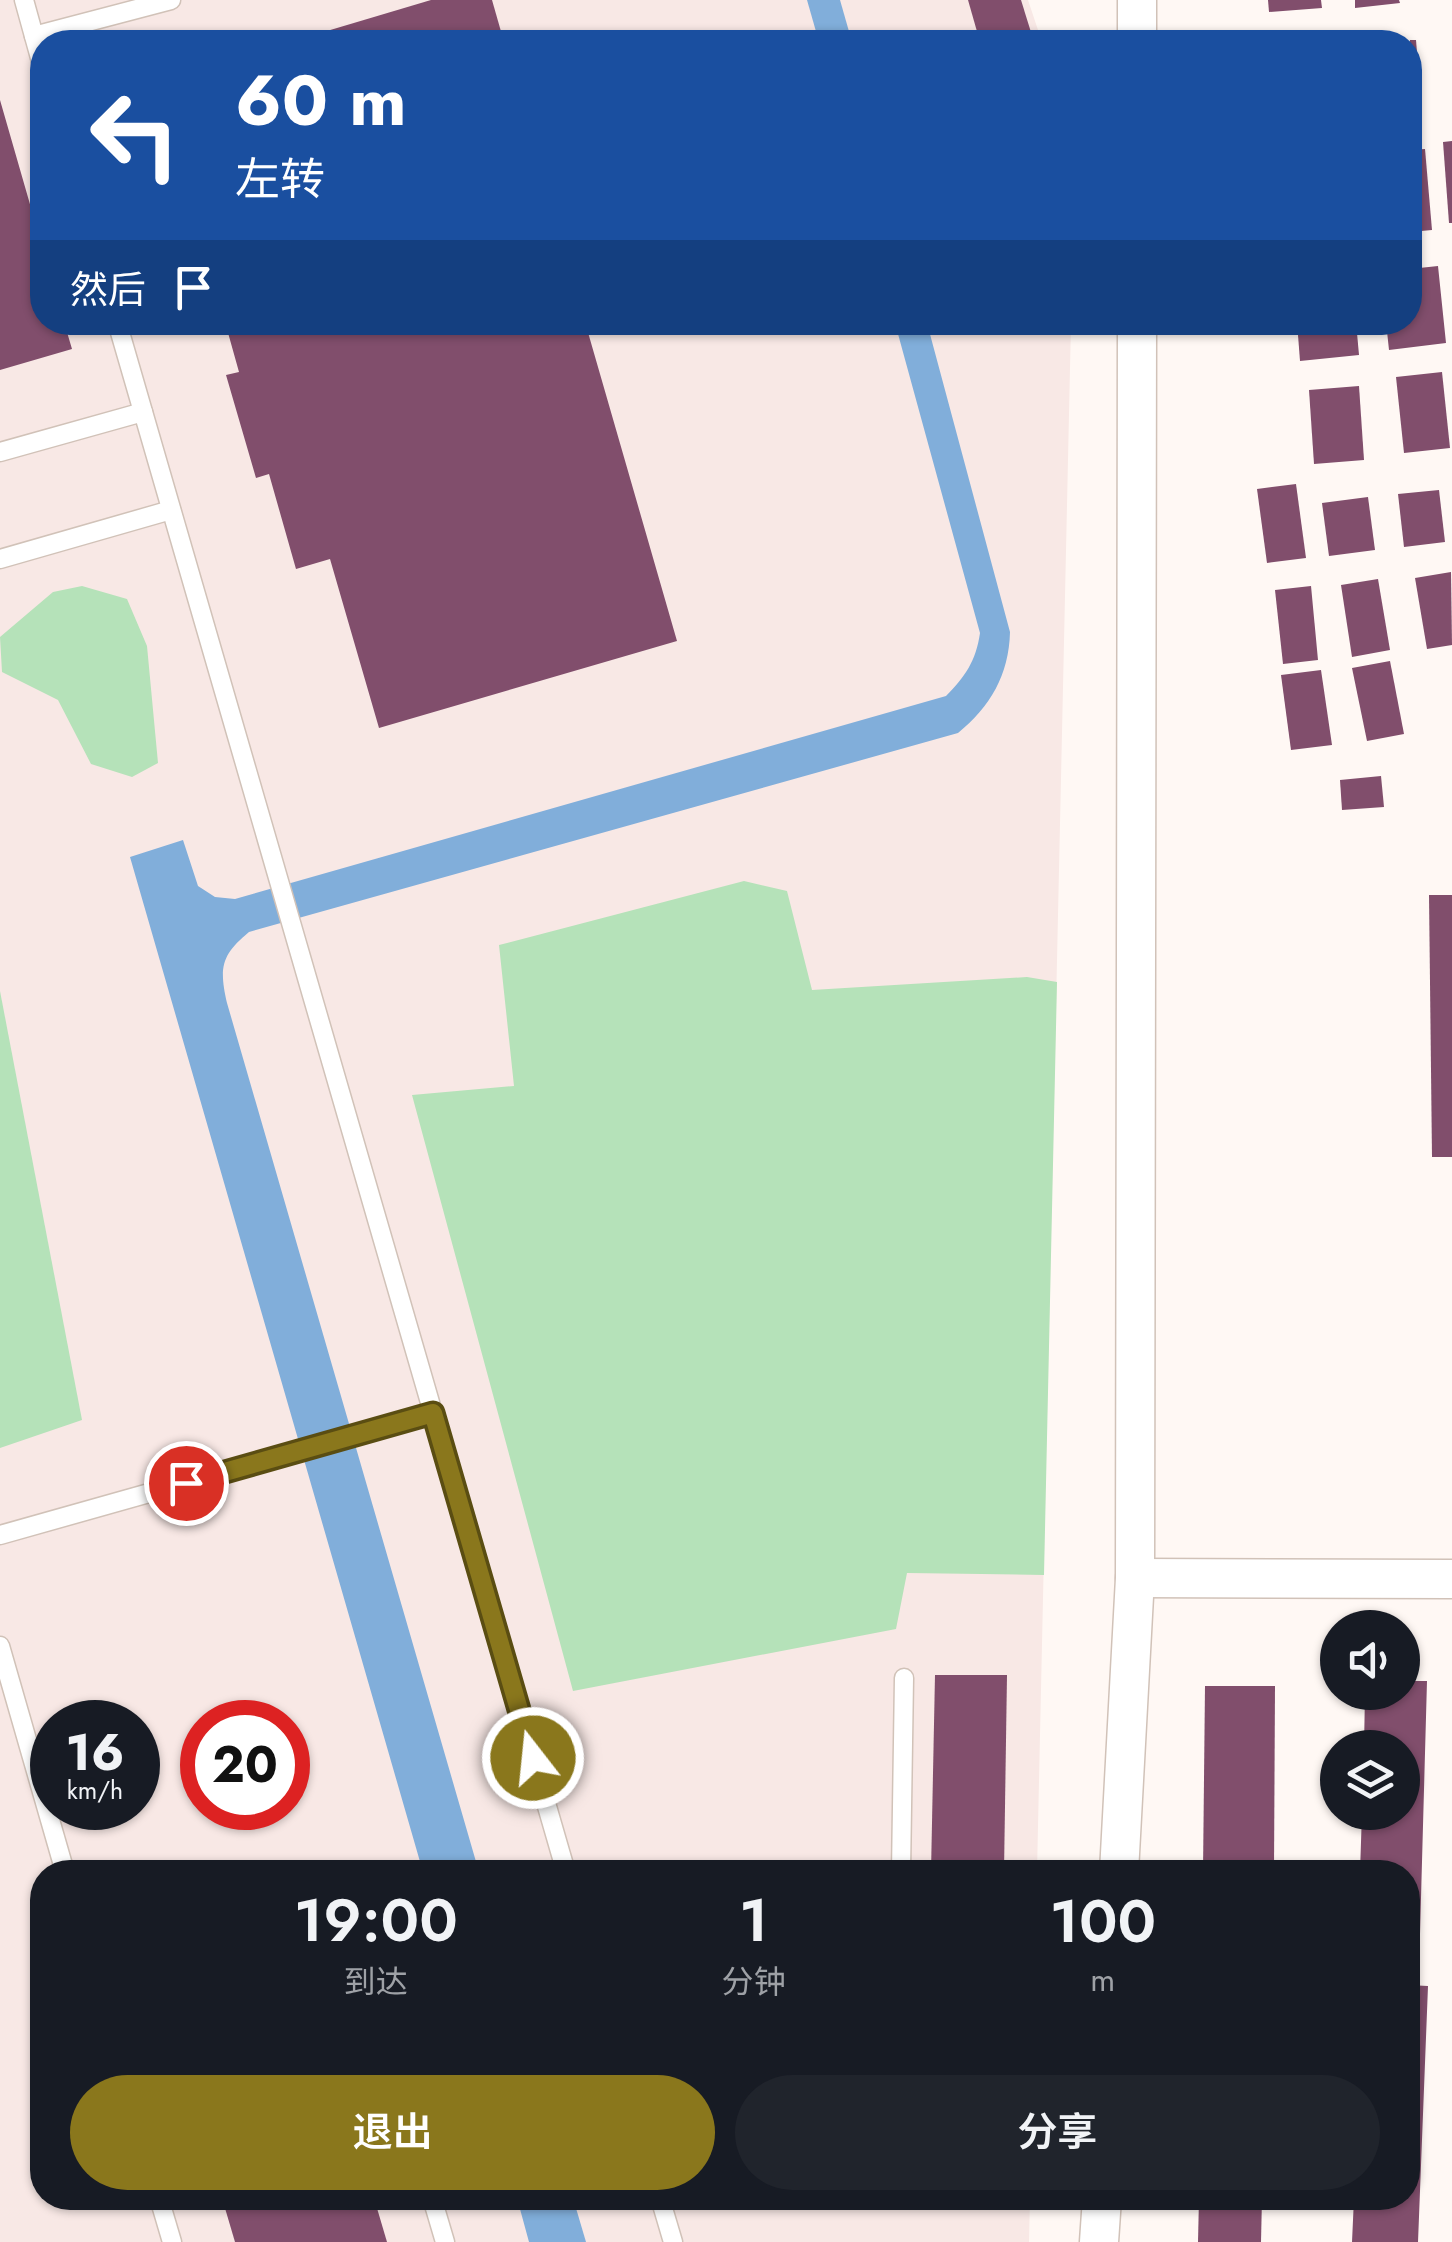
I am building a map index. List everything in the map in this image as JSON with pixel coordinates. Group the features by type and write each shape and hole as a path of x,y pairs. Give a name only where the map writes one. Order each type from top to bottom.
{"street":[{"path":"1137,0 1137,30"},
{"path":"1121,1860 1136,1578 1137,335"},
{"path":"1136,1578 1452,1579"},
{"path":"1100,2242 1101,2210"}],"lane":[{"path":"24,0 32,30"},
{"path":"57,30 171,0"},
{"path":"121,335 563,1860"},
{"path":"0,452 143,412"},
{"path":"0,559 171,510"},
{"path":"0,1535 433,1413"},
{"path":"0,1646 62,1860"},
{"path":"901,1860 904,1678"},
{"path":"163,2210 172,2242"},
{"path":"436,2210 445,2242"},
{"path":"664,2210 673,2242"}],"shaded area":[{"path":"0,0 1028,0 1038,30 30,30 30,335 1071,335 1037,1860 30,1860 30,2210 1030,2210 1029,2242 0,2242"}],"green space":[{"path":"82,586 127,599 147,646 158,763 132,777 91,764 58,700 2,672 0,637 53,592"},
{"path":"744,881 787,891 812,990 1027,977 1057,982 1044,1575 907,1573 896,1629 573,1691 412,1095 514,1086 499,945"},
{"path":"0,991 82,1420 0,1448"}],"water":[{"path":"807,0 840,0 849,30 816,30"},
{"path":"898,335 930,335 1010,632 1002,676 969,723 958,733 249,932 224,963 227,1003 476,1860 420,1860 130,857 183,840 198,886 215,897 235,899 946,696 969,668 980,633"},
{"path":"520,2210 577,2210 586,2242 529,2242"}],"building":[{"path":"431,0 492,0 501,30 330,30"},
{"path":"968,0 1021,0 1030,30 977,30"},
{"path":"1268,0 1321,0 1322,8 1269,12"},
{"path":"1355,0 1399,0 1400,3 1355,8"},
{"path":"0,100 30,204 30,335 68,335 72,349 0,370"},
{"path":"1452,141 1452,223 1449,223 1443,142"},
{"path":"1425,149 1432,230 1422,231"},
{"path":"1438,266 1446,343 1389,350 1387,335 1422,335 1422,268"},
{"path":"229,335 589,335 677,641 379,728 330,559 296,569 269,474 256,478 226,375 239,372"},
{"path":"1298,335 1357,335 1359,355 1300,361"},
{"path":"1442,372 1450,448 1404,453 1396,377"},
{"path":"1359,386 1364,460 1314,464 1309,390"},
{"path":"1296,484 1306,558 1267,563 1257,489"},
{"path":"1439,490 1445,542 1404,547 1398,494"},
{"path":"1368,497 1375,550 1329,556 1322,503"},
{"path":"1451,572 1452,645 1427,649 1415,578"},
{"path":"1378,579 1390,650 1352,657 1341,585"},
{"path":"1311,586 1318,660 1283,664 1275,590"},
{"path":"1390,661 1404,734 1367,741 1352,668"},
{"path":"1321,670 1332,745 1291,750 1281,675"},
{"path":"1381,776 1384,807 1342,810 1340,780"},
{"path":"1429,895 1452,895 1452,1157 1432,1157"},
{"path":"935,1675 1007,1675 1004,1860 931,1860"},
{"path":"1420,1681 1427,1681 1420,1934 1420,1860 1360,1860 1361,1830 1420,1830 1420,1730 1364,1730 1365,1710 1420,1710"},
{"path":"1205,1686 1275,1686 1274,1860 1203,1860"},
{"path":"1420,1986 1428,1986 1420,2191"},
{"path":"226,2210 378,2210 387,2242 235,2242"},
{"path":"1199,2210 1262,2210 1261,2242 1198,2242"},
{"path":"1353,2210 1419,2210 1418,2242 1352,2242"}],"route":[{"path":"186,1483 433,1413 533,1758"}]}
